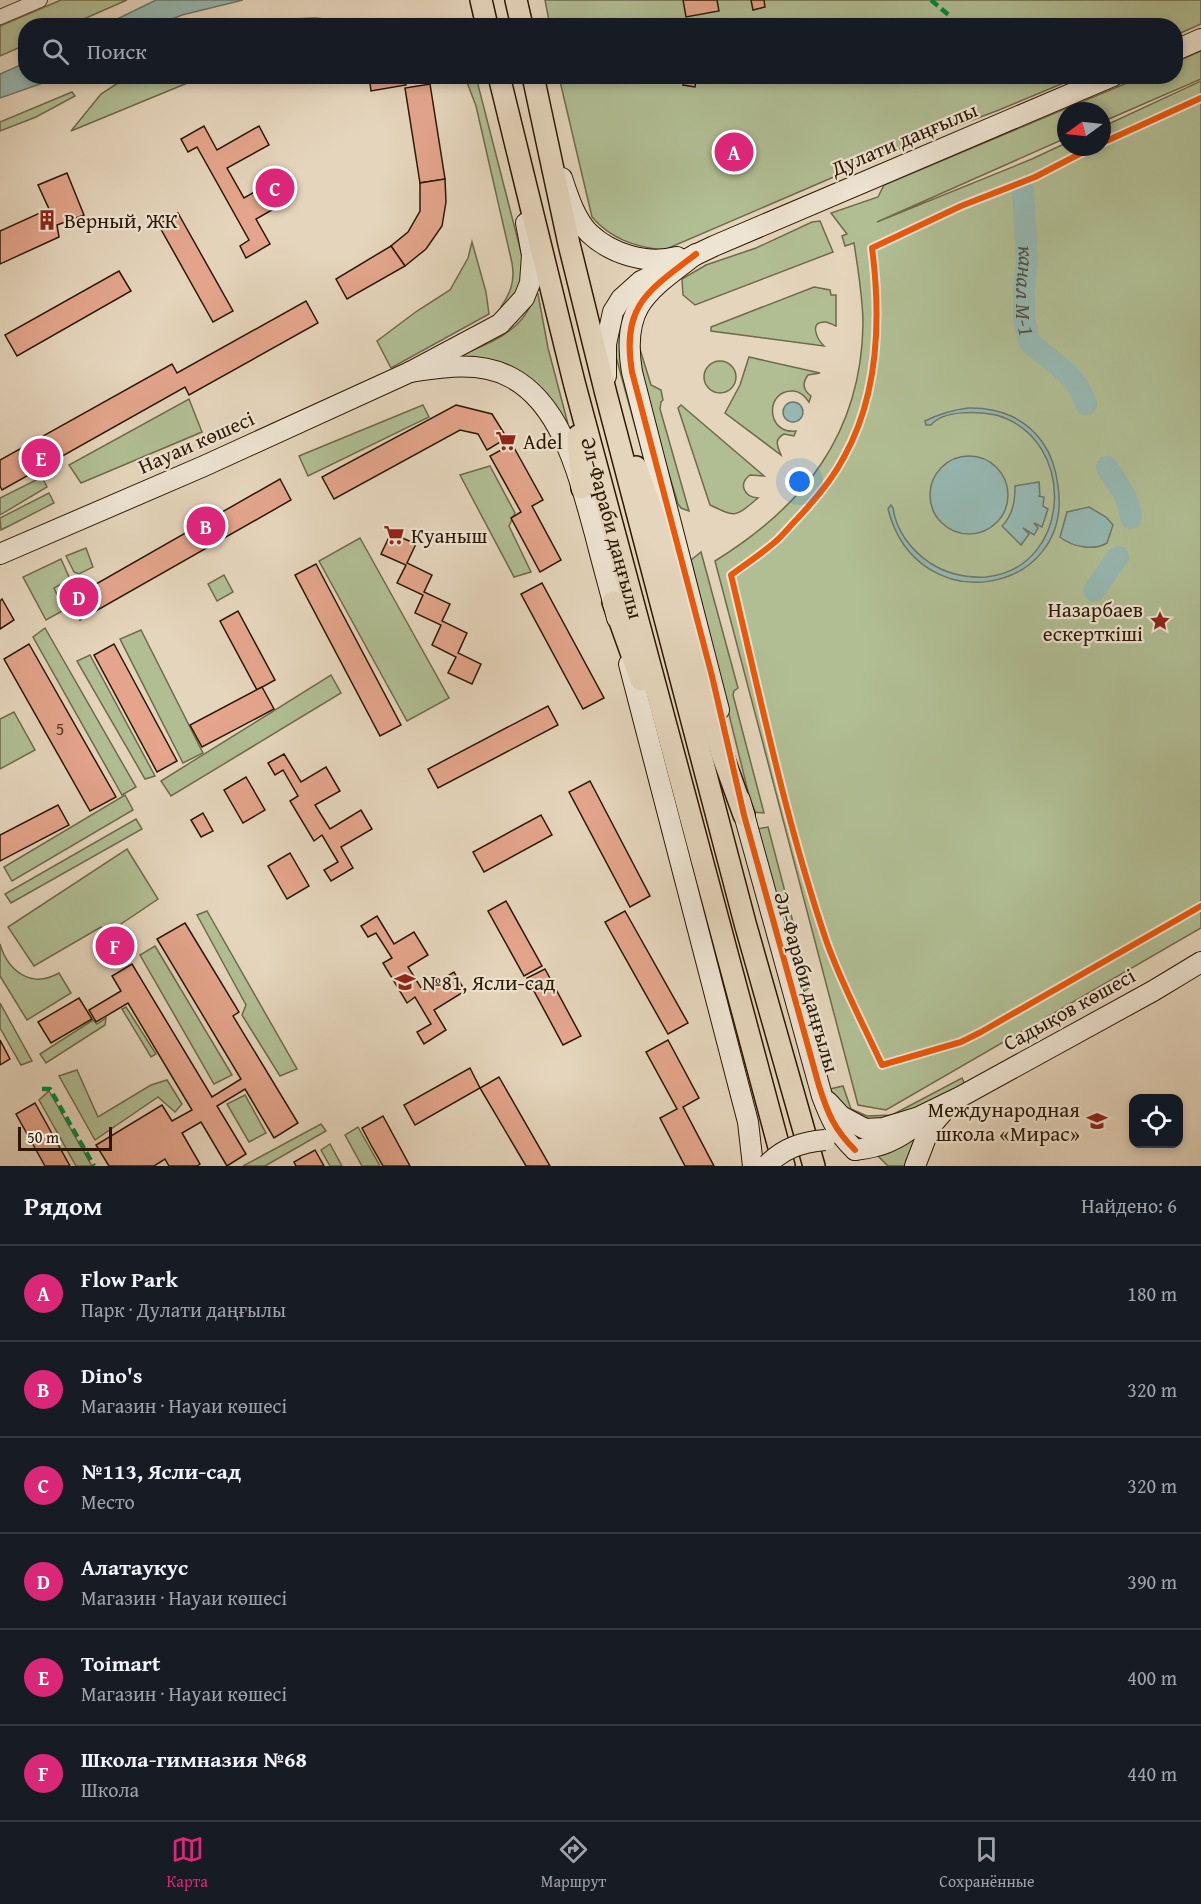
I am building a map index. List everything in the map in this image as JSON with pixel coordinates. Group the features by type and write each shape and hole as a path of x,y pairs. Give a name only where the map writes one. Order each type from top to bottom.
{"main road":[{"path":"481,0 485,18"},
{"path":"516,0 520,18"},
{"name":"Әл-Фараби даңғылы","path":"501,84 574,382 770,1118 768,1166"},
{"name":"Әл-Фараби даңғылы","path":"535,84 568,244 606,394 742,912 814,1166"},
{"path":"574,382 582,488"},
{"path":"606,394 662,538 722,754 744,815"},
{"path":"613,602 689,811"}],"street":[{"path":"0,17 40,0"},
{"path":"1183,47 1201,39"},
{"name":"Дулати даңғылы","path":"705,250 1094,84"},
{"path":"547,136 568,198 579,221 602,243 639,259 673,258 705,250"},
{"name":"Науаи көшесі","path":"0,554 204,466 410,372 500,324 512,314 524,298 530,284 532,255 514,143"},
{"path":"606,394 608,328 613,312 621,299 641,281 705,250"},
{"name":"Әл-Фараби даңғылы","path":"705,250 656,286 639,305 630,327 628,351 712,676 744,815 822,1096 840,1136 873,1166"},
{"name":"Науаи көшесі","path":"410,372 451,366 482,369 508,376 524,386 536,397 558,425 571,454 582,488"},
{"name":"Әл-Фараби даңғылы","path":"582,488 748,1122 768,1166"},
{"name":"Садықов көшесі","path":"932,1112 1153,991 1201,962"},
{"path":"822,1096 841,1116 864,1129 883,1128 932,1112"},
{"path":"915,1166 930,1127 960,1097"},
{"path":"768,1166 783,1151 797,1144 825,1140 855,1150 874,1148 897,1138 932,1112"}],"green space":[{"path":"61,0 127,0 86,18 19,18"},
{"path":"545,0 1201,0 1201,24 1183,32 1183,18 548,18"},
{"path":"18,18 18,48 0,56 0,26"},
{"path":"1201,51 1201,79 1111,118 1111,102 1082,102 1124,84 1183,84 1183,59"},
{"path":"1201,81 1201,928 886,1110 858,1105 715,561 747,540 800,491 822,463 839,433 852,400 860,364 863,325 854,243 845,246 842,236 847,234 831,213 878,197 884,185 1057,112 1057,142 877,222 1057,147 1057,156 1111,156 1111,123"},
{"path":"116,84 185,84 71,131 101,94"},
{"path":"468,84 478,84 523,260 520,290 503,315 501,307 510,291 513,269 476,106"},
{"path":"561,84 1061,84 922,139 664,250 624,241 599,225 592,217"},
{"path":"72,92 75,96 36,117 0,131 0,122"},
{"path":"820,221 833,252 695,305 683,295 682,279 706,265 756,248 812,222"},
{"path":"472,242 486,292 489,314 391,368 377,341 450,290 468,258"},
{"path":"814,287 830,290 831,295 836,295 836,326 820,322 816,327 817,335 824,346 711,331 711,327"},
{"path":"538,294 548,348 568,424 547,396 437,364 494,341 514,327 530,307"},
{"path":"630,296 635,302 654,496 612,342 615,327"},
{"path":"639,346 651,385 661,390 663,400 660,409 689,511 678,504 660,446 644,385"},
{"path":"749,357 820,373 808,375 805,381 805,389 811,396 809,402 799,392 794,391 784,392 777,397 772,412 774,420 786,430 796,431 794,436 784,434 778,439 777,444 781,455 725,413 740,385"},
{"path":"720,361 732,365 736,377 732,389 720,393 708,389 704,377 708,365"},
{"path":"189,399 202,432 81,483 69,465"},
{"path":"423,405 429,417 308,476 299,456"},
{"path":"681,405 764,476 750,475 744,482 746,493 758,498 740,512 731,514 710,505 678,408"},
{"path":"490,466 515,513 509,526 531,572 514,577 460,475"},
{"path":"42,477 47,487 0,515 0,498"},
{"path":"49,493 54,503 1,530 0,518"},
{"path":"360,538 449,698 407,721 319,561"},
{"path":"86,548 93,567 79,574 74,572 66,556"},
{"path":"701,552 738,688 733,695 764,813 753,812 691,560"},
{"path":"61,559 69,577 67,581 54,588 64,610 46,620 23,577"},
{"path":"224,575 233,592 217,601 208,584"},
{"path":"45,628 136,787 122,795 33,637"},
{"path":"141,630 203,753 183,763 120,639"},
{"path":"90,655 155,776 145,779 77,661"},
{"path":"331,675 341,693 171,796 161,781"},
{"path":"14,712 35,750 0,769 0,719"},
{"path":"125,795 133,810 12,881 4,867"},
{"path":"136,819 142,829 11,903 5,894"},
{"path":"768,827 810,987 802,993 757,829"},
{"path":"127,849 158,899 106,934 101,927 34,966 8,927"},
{"path":"207,911 297,1069 280,1076 242,1015 246,1005 197,915"},
{"path":"0,944 9,962 22,975 39,979 59,973 71,993 27,1020 0,976"},
{"path":"155,946 232,1075 214,1084 140,955"},
{"path":"813,997 832,1070 822,1071 803,1005"},
{"path":"0,1003 32,1061 21,1065 0,1028"},
{"path":"126,1007 156,1054 151,1057 122,1009"},
{"path":"106,1018 105,1025 46,1063 40,1054 93,1020 97,1024"},
{"path":"77,1070 98,1117 151,1085 167,1080 182,1104 175,1112 158,1097 95,1140 59,1076"},
{"path":"962,1078 965,1085 928,1106 870,1124 850,1118 830,1089 843,1086 851,1109 867,1116 892,1115"},
{"path":"49,1091 92,1166 76,1166 39,1100"},
{"path":"245,1095 266,1133 249,1142 227,1104"},
{"path":"321,1124 326,1131 265,1166 243,1166"},
{"path":"925,1124 906,1166 888,1166 878,1156 898,1148"},
{"path":"358,1127 380,1166 362,1166 345,1135"},
{"path":"330,1144 342,1166 330,1166 321,1150"}],"water":[{"path":"156,0 243,0 174,18 119,18"},
{"path":"18,66 18,84 40,84 0,98 0,74"},
{"path":"789,402 797,402 803,408 803,416 797,422 789,422 783,416 783,408"},
{"path":"968,408 1000,412 1028,427 1036,434 1049,453 1058,486 1056,523 1042,552 1019,571 990,581 959,581 929,569 904,545 888,509 891,505 901,532 917,552 936,567 950,573 986,577 1015,568 1036,551 1049,528 1054,501 1052,474 1041,449 1023,428 996,415 971,412 952,414 931,425 926,425 925,421 935,416"},
{"path":"969,456 984,459 1001,473 1008,495 1005,510 991,527 969,534 954,531 937,517 930,495 933,480 947,463"},
{"path":"1039,482 1040,496 1038,496 1044,497 1043,506 1048,509 1042,527 1034,523 1038,528 1034,535 1023,528 1029,534 1021,545 1002,526 1013,508 1015,486"},
{"path":"1089,507 1106,517 1113,525 1107,543 1096,547 1083,547 1060,537 1067,512"}],"building":[{"path":"683,0 717,0 719,11 686,17"},
{"path":"751,0 764,0 765,7 753,10"},
{"path":"370,84 406,85 371,91"},
{"path":"430,84 445,179 420,183 405,88"},
{"path":"683,84 695,84 695,87"},
{"path":"204,126 217,150 259,126 269,145 227,168 244,198 281,177 293,198 256,219 270,244 246,258 240,246 249,240 197,147 188,152 181,139"},
{"name":"Верный, ЖК","path":"67,173 84,215 57,225 59,237 0,264 0,231 49,209 38,185"},
{"path":"445,179 446,202 442,226 426,249 405,266 391,246 408,232 420,211 420,183"},
{"path":"178,213 233,311 213,322 158,224"},
{"path":"391,246 405,266 347,299 336,279"},
{"path":"119,271 131,291 17,356 5,335"},
{"path":"306,301 318,323 189,395 185,387 2,490 0,460 172,364 177,373"},
{"path":"456,405 492,414 507,438 487,450 478,434 460,430 334,499 322,477"},
{"path":"512,444 543,500 532,506 561,560 540,572 511,518 521,512 490,456"},
{"path":"280,479 291,500 80,620 68,600"},
{"path":"391,533 416,544 407,563 432,575 424,592 450,604 442,621 467,633 458,653 481,664 472,684 448,673 456,657 432,645 441,625 415,613 423,595 397,583 406,565 381,554"},
{"path":"316,564 401,725 380,736 295,575"},
{"path":"542,583 604,698 583,709 521,594"},
{"path":"2,599 14,620 0,629 0,601"},
{"path":"238,611 275,680 257,690 220,621"},
{"path":"29,644 116,797 90,811 4,659"},
{"path":"114,644 177,761 157,772 94,655"},
{"path":"262,687 274,709 202,747 190,725"},
{"path":"548,706 558,725 438,788 428,769"},
{"path":"284,754 301,782 326,767 340,791 315,805 330,829 361,810 372,829 341,847 353,868 331,881 324,870 338,862 322,835 314,841 290,801 298,796 283,770 275,775 268,763"},
{"path":"246,777 265,810 243,823 224,790"},
{"path":"590,781 650,896 630,907 569,792"},
{"path":"58,805 69,825 0,861 0,835"},
{"path":"203,813 213,831 201,837 191,820"},
{"path":"541,815 552,835 484,872 473,852"},
{"path":"290,853 309,886 287,899 268,866"},
{"path":"506,901 542,966 524,976 488,911"},
{"path":"625,911 688,1023 668,1034 605,922"},
{"name":"№81, Ясли-сад","path":"377,916 394,944 414,932 428,955 408,967 423,991 454,972 465,991 434,1010 446,1030 424,1044 417,1032 431,1024 415,997 407,1003 383,963 392,958 376,933 368,937 361,926"},
{"path":"185,923 239,1012 233,1016 298,1123 274,1138 245,1089 217,1106 246,1154 227,1166 201,1122 182,1133 200,1164 197,1166 169,1166 165,1159 154,1166 109,1166 96,1145 162,1105 172,1121 192,1110 128,1003 96,1022 89,1010 121,991 112,976 132,964 212,1097 241,1079 157,939"},
{"path":"545,969 581,1036 563,1045 527,978"},
{"path":"79,998 92,1019 51,1043 38,1022"},
{"path":"0,1040 10,1059 0,1065"},
{"path":"668,1040 699,1098 683,1107 714,1166 685,1166 660,1118 677,1109 646,1052"},
{"path":"470,1068 480,1088 415,1125 404,1105"},
{"path":"499,1077 550,1166 526,1166 480,1088"},
{"path":"35,1103 70,1166 45,1166 16,1114"},
{"path":"383,1116 410,1166 383,1166 372,1147 362,1128"},
{"path":"315,1150 324,1166 296,1166 294,1162"}],"waterway":[{"name":"канал М-1","path":"1023,189 1027,261 1024,318 1029,342 1070,377 1077,385 1086,404"},
{"name":"канал М-1","path":"1107,467 1125,497 1131,518"},
{"name":"канал М-1","path":"1094,591 1118,557"}],"marked path":[{"path":"931,0 951,17"},
{"path":"42,1089 50,1089 94,1166"}],"cycle path":[{"path":"1111,139 1201,98"},
{"path":"1076,156 1035,177 961,206 872,248 876,301 875,355 871,381 856,433 834,474 810,505 775,542 731,575 798,850 838,972 882,1065 961,1042 1201,906"},
{"path":"696,254 664,279 642,302 631,330 632,372 712,676 744,815 819,1086 832,1121 855,1150"}],"place":[{"name":"Flow Park","path":"734,152"},
{"name":"№113, Ясли-сад","path":"275,188"},
{"name":"Верный, ЖК","path":"47,220"},
{"name":"Adel","path":"506,441"},
{"name":"Toimart","path":"41,458"},
{"name":"Dino's","path":"206,526"},
{"name":"Куаныш","path":"394,535"},
{"name":"Алатаукус","path":"79,597"},
{"name":"Назарбаев ескерткіші","path":"1160,621"},
{"name":"Школа-гимназия №68","path":"115,946"},
{"name":"№81, Ясли-сад","path":"405,982"},
{"name":"Международная школа «Мирас»","path":"1097,1121"}]}
